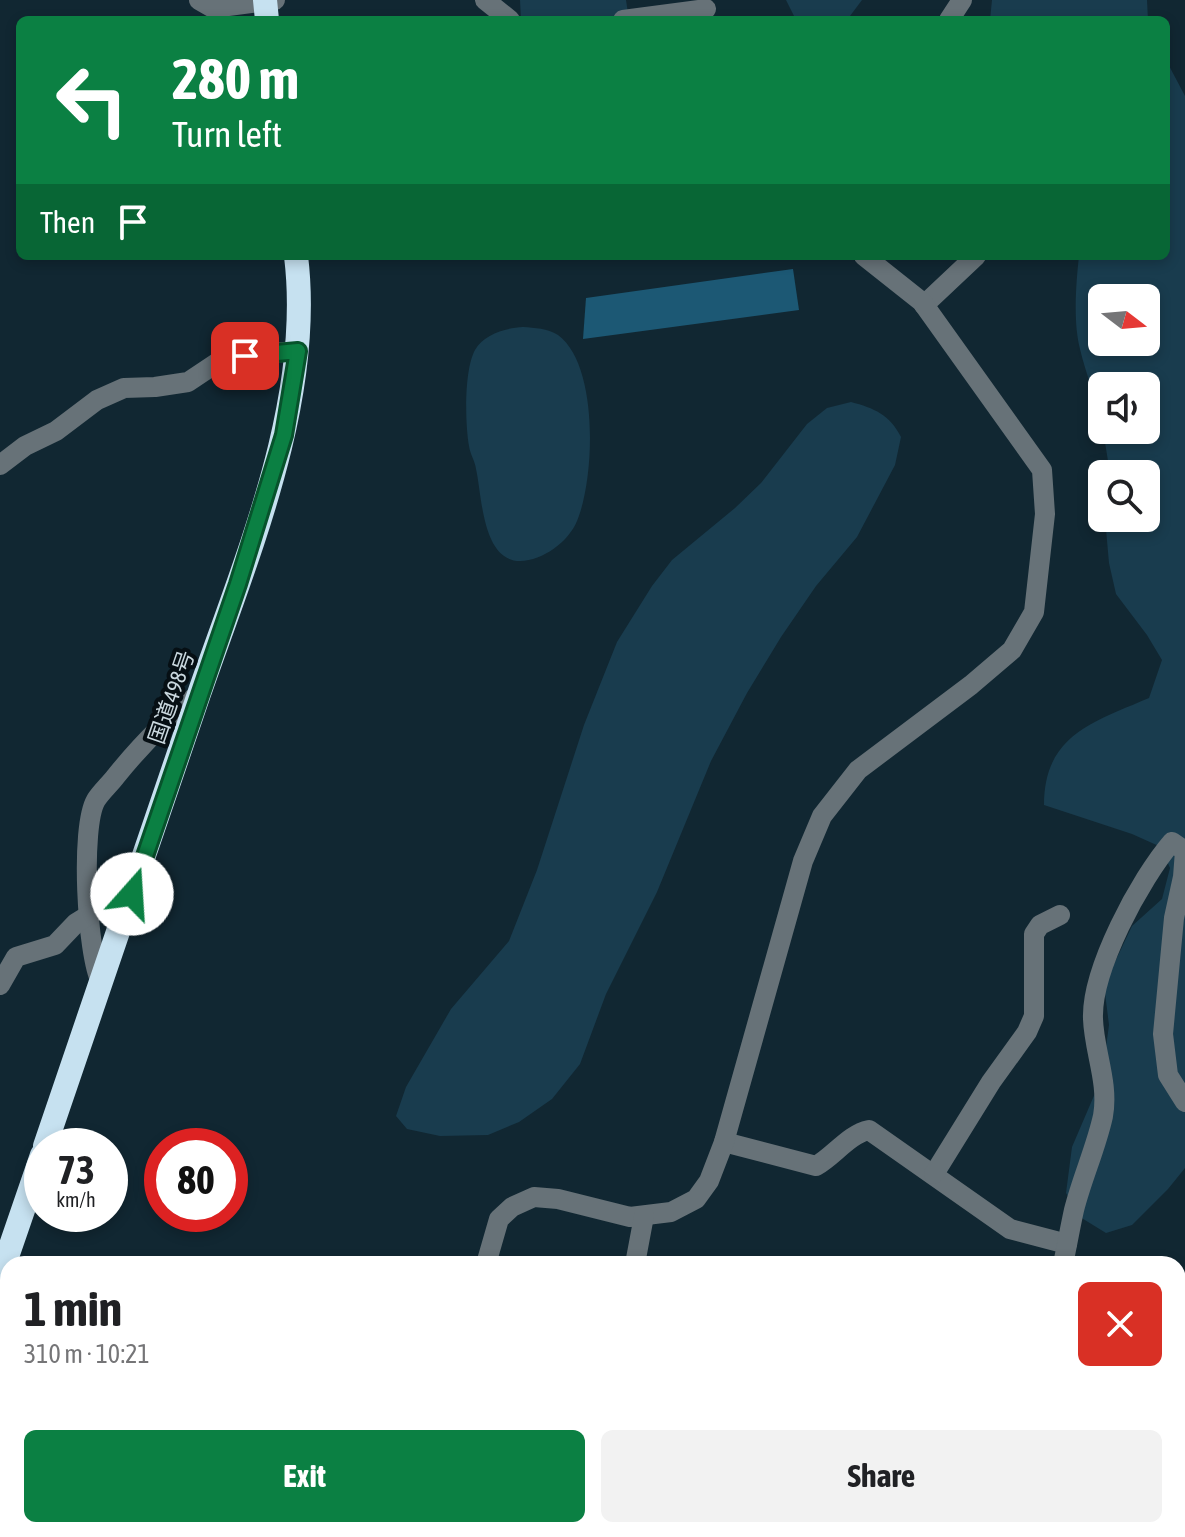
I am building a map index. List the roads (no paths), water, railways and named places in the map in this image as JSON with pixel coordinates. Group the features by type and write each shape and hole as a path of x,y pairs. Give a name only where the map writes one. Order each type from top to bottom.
{"highway":[{"name":"国道498号","path":"51,1128 238,584 284,435 298,351 300,287 297,260"},
{"path":"7,1256 24,1207"}],"street":[{"path":"199,0 213,8 268,5"},
{"path":"485,0 505,16"},
{"path":"657,16 707,10"},
{"path":"488,1256 499,1219 512,1207 534,1197 558,1199 630,1217 671,1212 696,1199 709,1181 724,1142 803,861 822,816 858,770 971,685 1012,650 1034,612 1045,514 1042,470 924,305 869,260"},
{"path":"924,305 972,260"},
{"path":"0,465 25,446 56,431 97,400 124,388 188,382 221,360 298,351"},
{"path":"101,982 93,959 89,915 88,838 95,802 169,717 199,694"},
{"path":"724,1142 816,1166 831,1157 857,1132 869,1130 1010,1229 1065,1254 1074,1209 1103,1113 1104,1079 1093,1020 1094,994 1117,932 1172,842 1185,851 1174,918 1163,1034 1168,1075 1185,1102"},
{"path":"0,985 16,957 55,945 76,923 89,915"},
{"path":"934,1174 991,1082 1027,1032 1034,1016 1034,934 1040,925 1060,915"},
{"path":"636,1256 644,1216"}]}
